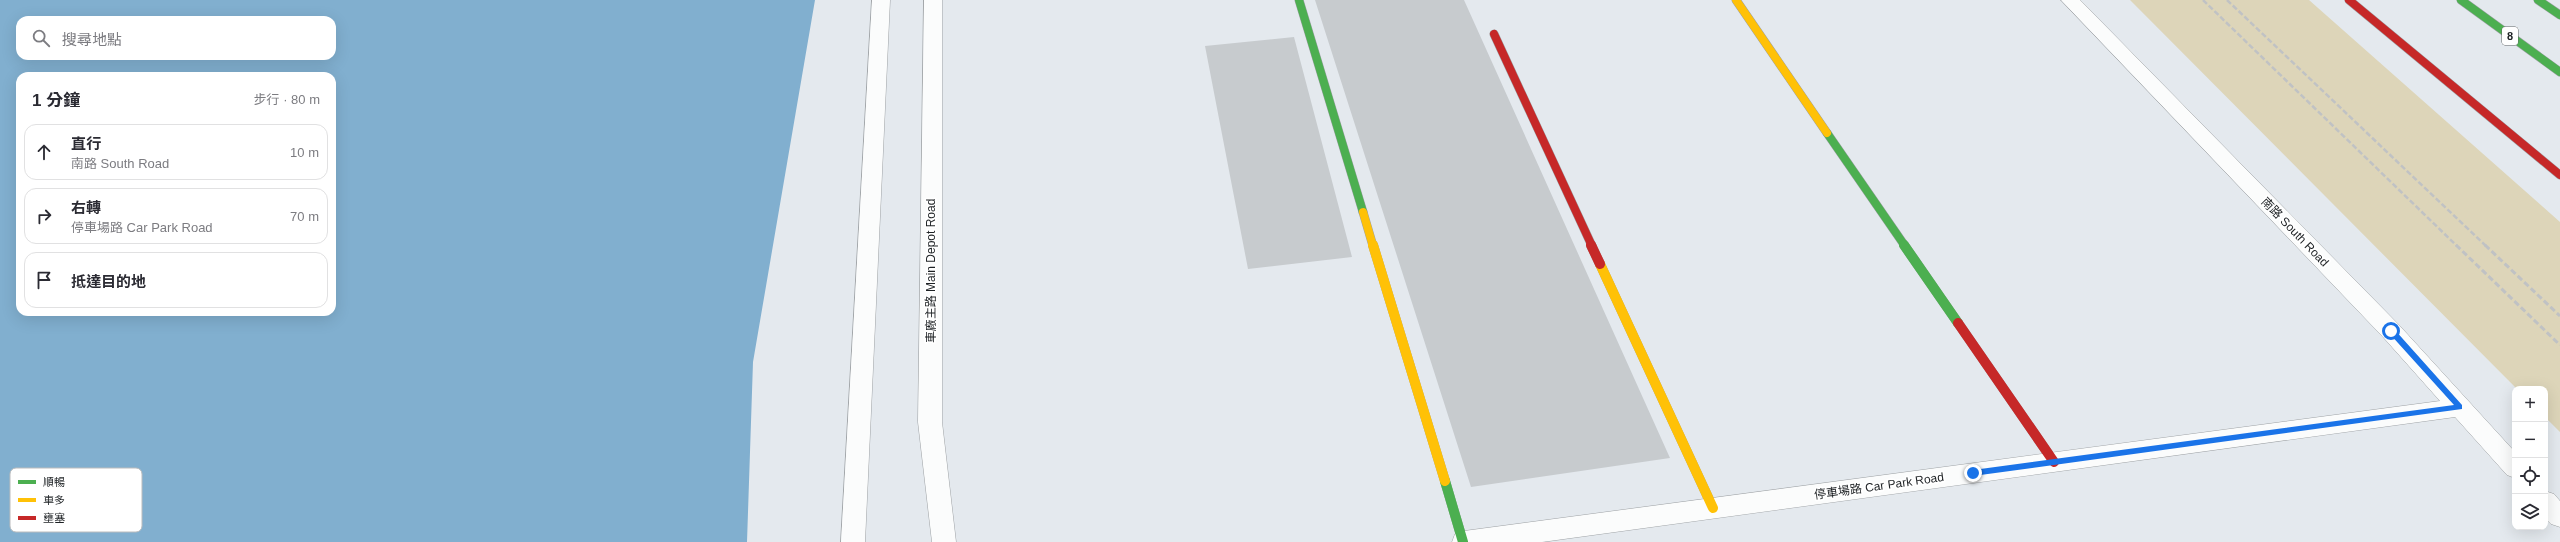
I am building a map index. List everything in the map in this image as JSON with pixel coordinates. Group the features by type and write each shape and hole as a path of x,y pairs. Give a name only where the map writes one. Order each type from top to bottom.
{"main road":[{"path":"1299,0 1464,542"},
{"path":"1736,0 2054,462"},
{"path":"2349,0 2560,175"},
{"name":"8","path":"2461,0 2560,72"},
{"path":"2538,0 2560,15"},
{"path":"1494,34 1713,508"}],"lane":[{"path":"853,542 881,0"},
{"name":"車廠主路 Main Depot Road","path":"933,0 930,422 944,542"},
{"name":"南路 South Road","path":"2070,0 2391,331 2512,465"},
{"name":"停車場路 Car Park Road","path":"1464,542 2460,407"},
{"path":"2548,504 2560,517"}],"shaded area":[{"path":"2130,0 2309,0 2560,222 2560,432 2548,420 2548,386 2514,386"}],"water":[{"path":"0,0 815,0 753,362 747,542 0,542"}],"building":[{"path":"1315,0 1464,0 1670,458 1471,487"},
{"path":"1294,37 1352,257 1248,269 1205,46"}],"railway":[{"path":"2203,0 2457,246"},
{"path":"2227,0 2486,246"},
{"path":"2456,245 2560,345"},
{"path":"2485,245 2560,316"}],"traffic: fast":[{"path":"1299,0 1363,212"},
{"path":"2461,0 2560,72"},
{"path":"2538,0 2560,15"},
{"path":"1827,133 1958,323"},
{"path":"1445,481 1463,542"}],"traffic: slow":[{"path":"1736,0 1827,133"},
{"path":"1363,212 1445,481"},
{"path":"1600,264 1713,508"}],"traffic: jam":[{"path":"2349,0 2560,175"},
{"path":"1494,34 1600,264"},
{"path":"1958,323 2054,462"}],"route":[{"path":"1973,473 2460,407 2391,331"}]}
